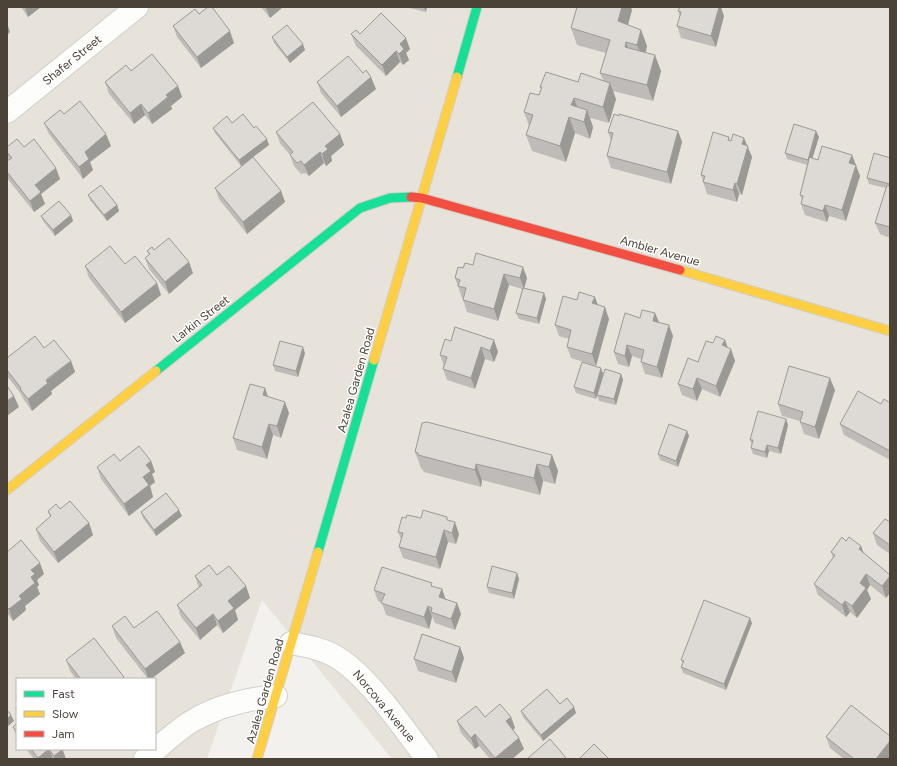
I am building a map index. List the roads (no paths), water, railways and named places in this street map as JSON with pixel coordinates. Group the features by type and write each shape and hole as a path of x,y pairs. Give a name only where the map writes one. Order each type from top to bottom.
{"street":[{"name":"Shafer Street","path":"7,112 137,7"},
{"name":"Azalea Garden Road","path":"258,759 477,7"},
{"name":"Larkin Street","path":"7,490 360,208 386,197 410,196 422,198"},
{"name":"Ambler Avenue","path":"422,198 577,240 890,331"},
{"name":"Norcova Avenue","path":"291,644 312,647 337,657 358,673 427,759"},
{"path":"145,759 192,721 220,707 251,698 276,696"}]}
